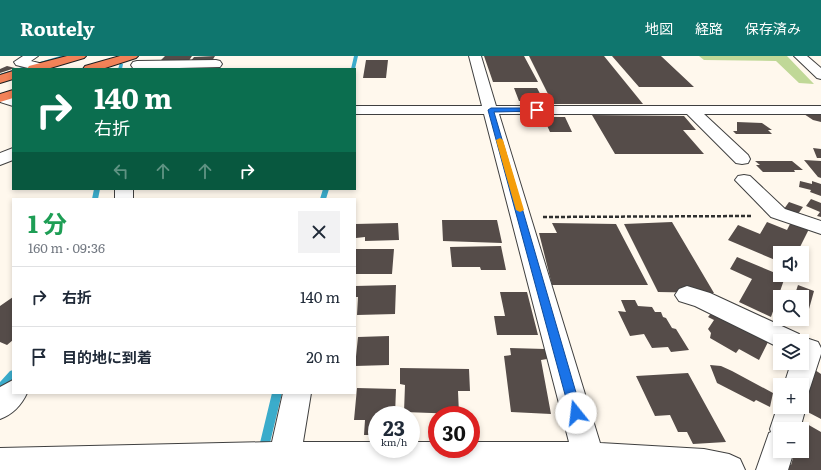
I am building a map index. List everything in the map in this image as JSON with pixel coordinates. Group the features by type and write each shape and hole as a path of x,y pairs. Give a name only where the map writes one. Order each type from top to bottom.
{"highway":[{"path":"36,68 80,56"},
{"path":"96,68 136,62"},
{"path":"0,79 12,75"}],"street":[{"path":"32,56 20,62 36,68"},
{"path":"475,56 522,217 589,458"},
{"path":"800,56 821,75"},
{"path":"136,62 216,64"},
{"path":"356,110 821,110"},
{"path":"692,110 742,158"},
{"path":"0,160 12,154"},
{"path":"744,180 778,213 821,228"},
{"path":"687,295 702,299 776,334"},
{"path":"0,406 12,394"},
{"path":"283,464 297,394"},
{"path":"0,464 283,464 589,458 704,465 729,470"},
{"path":"772,470 776,458"}],"path":[{"path":"522,217 767,216 778,213"}],"green space":[{"path":"699,56 787,56 814,84 799,83 776,61 704,60"}],"building":[{"path":"165,56 192,56 188,62 159,62"},
{"path":"215,56 212,61 190,62 194,57"},
{"path":"484,56 524,56 538,82 493,82"},
{"path":"529,56 604,56 643,104 553,104"},
{"path":"612,56 661,56 694,87 639,87"},
{"path":"366,60 388,60 386,78 363,78"},
{"path":"7,66 15,68 0,73 0,69"},
{"path":"514,88 537,88 544,101 519,101"},
{"path":"804,114 821,115 821,122 813,120"},
{"path":"592,115 684,116 696,130 683,130 704,154 615,154"},
{"path":"543,117 565,117 572,132 550,132"},
{"path":"737,122 762,123 772,130 768,130 772,134 736,134 733,131 737,131"},
{"path":"813,148 821,149 821,158 817,158"},
{"path":"804,160 821,161 821,178 818,177"},
{"path":"755,161 792,161 803,170 794,170 795,172 763,172 756,165 760,165"},
{"path":"800,181 812,184 812,181 821,184 821,196 810,192 811,190 799,187"},
{"path":"811,199 821,203 821,217 817,216 820,212 806,206"},
{"path":"789,202 803,207 798,214 784,209"},
{"path":"442,220 497,220 502,243 443,241"},
{"path":"672,222 714,293 658,292 624,224"},
{"path":"767,222 787,230 791,222 809,229 800,246 773,246 773,259 728,240 738,225 760,234"},
{"path":"398,223 399,240 365,241 365,237 356,238 356,224"},
{"path":"552,223 616,224 648,285 552,285 539,233 557,233"},
{"path":"501,246 506,270 481,270 480,267 452,267 450,247"},
{"path":"356,249 394,249 392,274 356,274"},
{"path":"737,257 773,272 773,282 783,282 780,290 773,290 773,311 771,317 739,302 752,279 730,269"},
{"path":"396,285 395,314 357,315 358,297 356,297 356,286"},
{"path":"798,285 814,291 809,309 809,290 796,290"},
{"path":"500,292 527,292 538,335 497,335 494,316 505,316"},
{"path":"12,298 12,341 7,345 0,342 0,306"},
{"path":"621,300 635,300 638,306 652,307 655,312 661,312 672,328 676,329 689,350 671,352 668,347 652,348 644,334 630,336 618,311 626,312"},
{"path":"713,311 769,340 759,360 739,349 736,353 710,338 711,333 708,329 714,320 708,317"},
{"path":"389,336 389,365 356,366 358,337"},
{"path":"510,348 545,349 547,359 541,360 551,414 511,412 504,356 511,355"},
{"path":"710,365 721,366 773,393 770,407 756,400 754,402 717,383"},
{"path":"400,368 469,369 470,391 458,391 459,406 428,406 428,413 420,413 420,406 404,406 405,385 400,384"},
{"path":"815,370 821,374 821,419 809,413 809,388"},
{"path":"688,373 726,442 693,444 687,432 678,432 670,415 655,416 636,376"},
{"path":"357,388 396,389 395,406 368,406 368,435 364,435 365,420 354,420"},
{"path":"809,425 821,432 821,470 783,470 786,462 791,465 793,458 809,458"}],"waterway":[{"path":"42,62 64,56"},
{"path":"353,68 356,56"},
{"path":"120,68 121,64"},
{"path":"0,75 12,71"},
{"path":"95,198 97,190"},
{"path":"323,198 326,190"},
{"path":"0,388 12,375"},
{"path":"264,447 277,394"}],"slow traffic":[{"path":"500,140 520,210"}],"route":[{"path":"537,110 491,110 576,413"}]}
